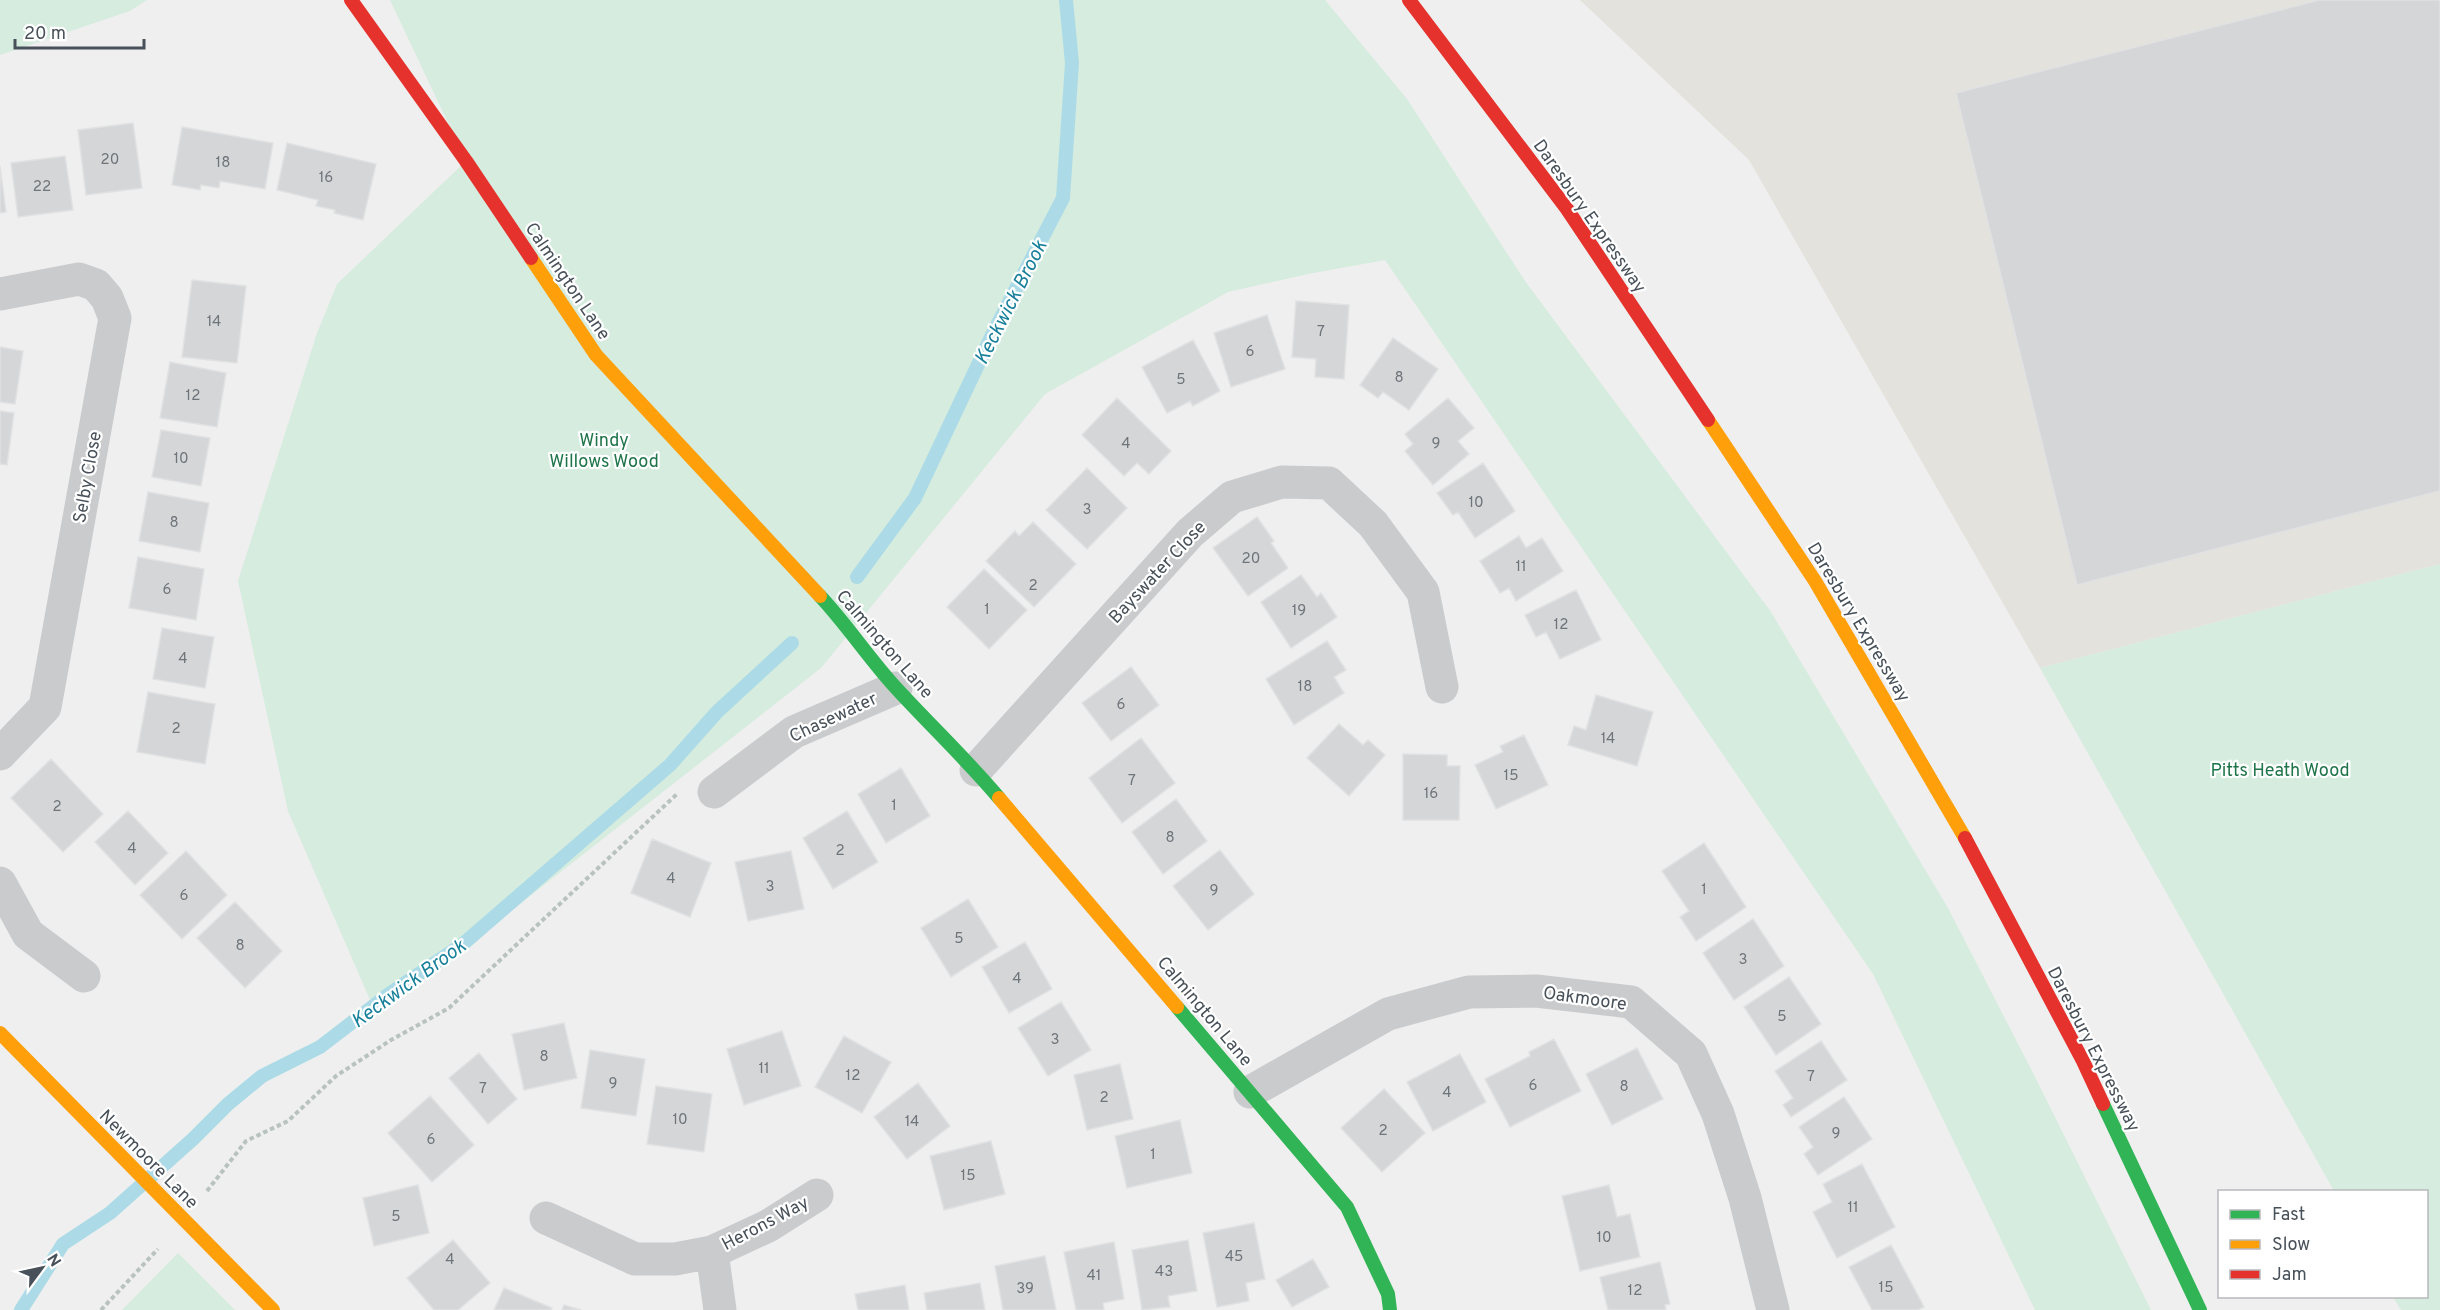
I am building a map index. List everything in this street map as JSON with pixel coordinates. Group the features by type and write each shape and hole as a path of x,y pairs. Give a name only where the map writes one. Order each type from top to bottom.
{"street":[{"name":"Calmington Lane","path":"351,0 466,161 596,355 844,621 896,688 976,770 1347,1207 1388,1294 1390,1310"},
{"name":"Daresbury Expressway","path":"1409,0 1567,209 1815,581 1952,814 2083,1061 2200,1310"},
{"name":"Selby Close","path":"0,294 80,279 96,285 107,298 116,318 45,707 0,754"},
{"name":"Bayswater Close","path":"976,770 1190,533 1232,497 1282,482 1329,483 1373,524 1424,592 1442,687"},
{"name":"Chasewater","path":"714,792 794,732 896,688"},
{"path":"0,883 28,934 84,976"},
{"name":"Oakmoore","path":"1250,1092 1388,1014 1469,992 1536,992 1631,1002 1691,1054 1718,1114 1745,1198 1773,1310"},
{"name":"Newmoore Lane","path":"0,1034 273,1310"},
{"name":"Herons Way","path":"546,1218 635,1259 675,1259 712,1252 768,1226 817,1195"},
{"name":"Herons Way","path":"712,1252 720,1310"}],"path":[{"path":"101,1310 184,1220 246,1141 288,1120 336,1076 391,1040 449,1008 679,792 714,792"}],"shaded area":[{"path":"1580,0 2440,0 2440,564 2040,668 1749,160"}],"green space":[{"path":"0,0 147,0 130,11 0,55"},
{"name":"Windy Willows Wood","path":"390,0 1325,0 1407,99 1525,281 1771,612 1948,908 2151,1310 2035,1310 1873,974 1385,260 1228,292 1045,394 821,668 377,1016 288,811 238,581 317,333 337,284 466,161"},
{"name":"Pitts Heath Wood","path":"2440,564 2440,1310 2401,1310 2394,1298 2428,1298 2428,1190 2333,1190 2040,668"},
{"path":"178,1253 235,1310 122,1310"}],"building":[{"path":"2319,0 2440,0 2440,491 2077,585 1956,93"},
{"path":"133,123 142,188 86,195 78,130"},
{"path":"182,127 273,143 265,189 220,181 219,188 201,185 200,190 172,185"},
{"path":"287,143 376,164 363,220 316,206 318,200 277,190"},
{"path":"65,156 73,210 18,217 11,163"},
{"path":"0,166 6,212 0,213"},
{"path":"192,280 246,286 237,363 182,357"},
{"path":"1296,301 1349,305 1344,379 1315,377 1316,359 1292,357"},
{"path":"1267,315 1285,369 1231,387 1214,333"},
{"path":"1393,338 1438,369 1409,410 1383,392 1378,398 1360,385"},
{"path":"1193,340 1220,391 1193,406 1190,401 1167,413 1142,367"},
{"path":"0,347 23,351 15,404 0,402"},
{"path":"170,362 226,373 217,427 160,418"},
{"path":"1117,398 1171,451 1149,474 1137,463 1124,476 1082,435"},
{"path":"1448,398 1474,428 1458,441 1469,454 1433,485 1405,451 1413,444 1405,434"},
{"path":"0,411 14,413 7,465 0,464"},
{"path":"161,430 210,438 201,486 152,477"},
{"path":"1483,463 1515,511 1475,538 1458,512 1453,515 1437,493"},
{"path":"1087,468 1127,508 1087,549 1046,510"},
{"path":"148,492 209,503 200,552 139,541"},
{"path":"1257,517 1274,541 1271,543 1288,568 1248,596 1213,548"},
{"path":"1033,522 1076,564 1034,607 986,561 1015,531 1019,536"},
{"path":"1519,536 1526,548 1542,538 1563,571 1516,601 1509,588 1500,593 1480,561"},
{"path":"138,557 204,569 196,620 129,608"},
{"path":"984,569 1027,610 989,649 947,607"},
{"path":"1301,575 1317,597 1321,593 1337,617 1291,648 1261,602"},
{"path":"1576,590 1601,640 1560,659 1546,632 1536,637 1525,615"},
{"path":"162,628 214,637 205,688 153,679"},
{"path":"1327,641 1346,670 1334,677 1344,693 1294,725 1266,679"},
{"path":"1131,667 1159,705 1111,741 1082,703"},
{"path":"148,692 215,704 205,764 137,752"},
{"path":"1596,695 1653,712 1637,766 1568,745 1574,726 1586,730"},
{"path":"1339,724 1363,745 1368,740 1385,755 1349,796 1307,758"},
{"path":"1524,735 1548,785 1496,809 1475,765 1503,752 1500,746"},
{"path":"1141,738 1175,783 1122,823 1089,778"},
{"path":"1403,754 1447,755 1447,766 1460,766 1459,820 1403,820"},
{"path":"51,759 103,814 63,852 11,798"},
{"path":"901,768 930,816 886,843 858,794"},
{"path":"1176,799 1207,841 1163,874 1132,832"},
{"path":"128,811 168,853 135,885 95,842"},
{"path":"847,811 878,862 833,889 803,838"},
{"path":"652,839 711,863 690,917 631,893"},
{"path":"1704,843 1746,907 1696,941 1680,917 1689,911 1662,871"},
{"path":"1220,850 1254,894 1208,930 1173,886"},
{"path":"186,851 227,895 182,939 140,895"},
{"path":"791,851 804,909 748,921 735,862"},
{"path":"968,899 998,947 951,977 921,928"},
{"path":"235,902 282,951 245,988 197,938"},
{"path":"1753,919 1784,966 1734,1000 1703,953"},
{"path":"1025,942 1052,989 1009,1013 982,967"},
{"path":"1789,977 1821,1024 1776,1055 1744,1007"},
{"path":"1061,1002 1091,1050 1048,1076 1018,1028"},
{"path":"564,1023 577,1078 524,1090 512,1034"},
{"path":"782,1031 801,1086 744,1105 727,1049"},
{"path":"844,1036 891,1062 862,1113 815,1087"},
{"path":"1554,1039 1581,1091 1510,1127 1485,1079 1530,1056 1529,1052"},
{"path":"1821,1041 1847,1080 1791,1117 1783,1105 1793,1098 1775,1071"},
{"path":"1637,1048 1663,1099 1612,1125 1586,1074"},
{"path":"590,1050 645,1059 636,1116 581,1108"},
{"path":"479,1053 517,1099 488,1124 449,1078"},
{"path":"1460,1054 1486,1102 1433,1131 1407,1082"},
{"path":"1120,1064 1133,1119 1087,1130 1074,1075"},
{"path":"918,1083 950,1126 907,1159 874,1117"},
{"path":"656,1086 712,1094 704,1152 647,1144"},
{"path":"1384,1089 1425,1133 1382,1172 1341,1128"},
{"path":"430,1096 474,1145 432,1182 388,1133"},
{"path":"1844,1097 1872,1139 1818,1175 1804,1154 1813,1147 1799,1127"},
{"path":"1180,1120 1192,1173 1127,1188 1115,1136"},
{"path":"991,1141 1005,1194 944,1210 930,1156"},
{"path":"1862,1164 1895,1227 1837,1258 1813,1212 1832,1202 1823,1184"},
{"path":"418,1185 429,1233 374,1246 363,1198"},
{"path":"1609,1185 1617,1217 1630,1214 1640,1257 1580,1271 1562,1196"},
{"path":"1254,1223 1265,1279 1246,1283 1249,1301 1217,1307 1203,1233"},
{"path":"453,1240 490,1283 458,1310 434,1310 407,1278"},
{"path":"1188,1240 1197,1291 1168,1296 1170,1307 1142,1310 1132,1250"},
{"path":"1114,1242 1124,1299 1103,1303 1104,1310 1076,1310 1064,1252"},
{"path":"1891,1245 1924,1307 1918,1310 1872,1310 1849,1267"},
{"path":"1045,1256 1056,1310 1003,1310 995,1266"},
{"path":"1313,1259 1329,1287 1292,1307 1276,1280"},
{"path":"1660,1262 1670,1304 1665,1305 1666,1310 1608,1310 1600,1277"},
{"path":"980,1283 985,1310 927,1310 924,1293"},
{"path":"905,1285 909,1310 858,1310 855,1294"},
{"path":"504,1288 552,1308 551,1310 494,1310"},
{"path":"564,1305 581,1310 562,1310"}],"waterway":[{"name":"Keckwick Brook","path":"857,577 915,498 992,335 1063,198 1072,63 1066,0"},
{"name":"Keckwick Brook","path":"21,1310 63,1244 110,1213 193,1139 228,1104 262,1076 320,1047 389,994 463,944 670,765 717,712 792,643"}],"traffic: fast":[{"path":"820,596 887,678 999,798"},
{"path":"1177,1007 1347,1207 1388,1294 1390,1310"},
{"path":"2103,1104 2200,1310"}],"traffic: slow":[{"path":"531,258 596,355 820,596"},
{"path":"1708,420 1815,581 1965,838"},
{"path":"999,798 1177,1007"},
{"path":"0,1033 273,1310"}],"traffic: jam":[{"path":"351,0 466,161 531,258"},
{"path":"1409,0 1567,209 1708,420"},
{"path":"1965,838 2083,1061 2103,1104"}]}
